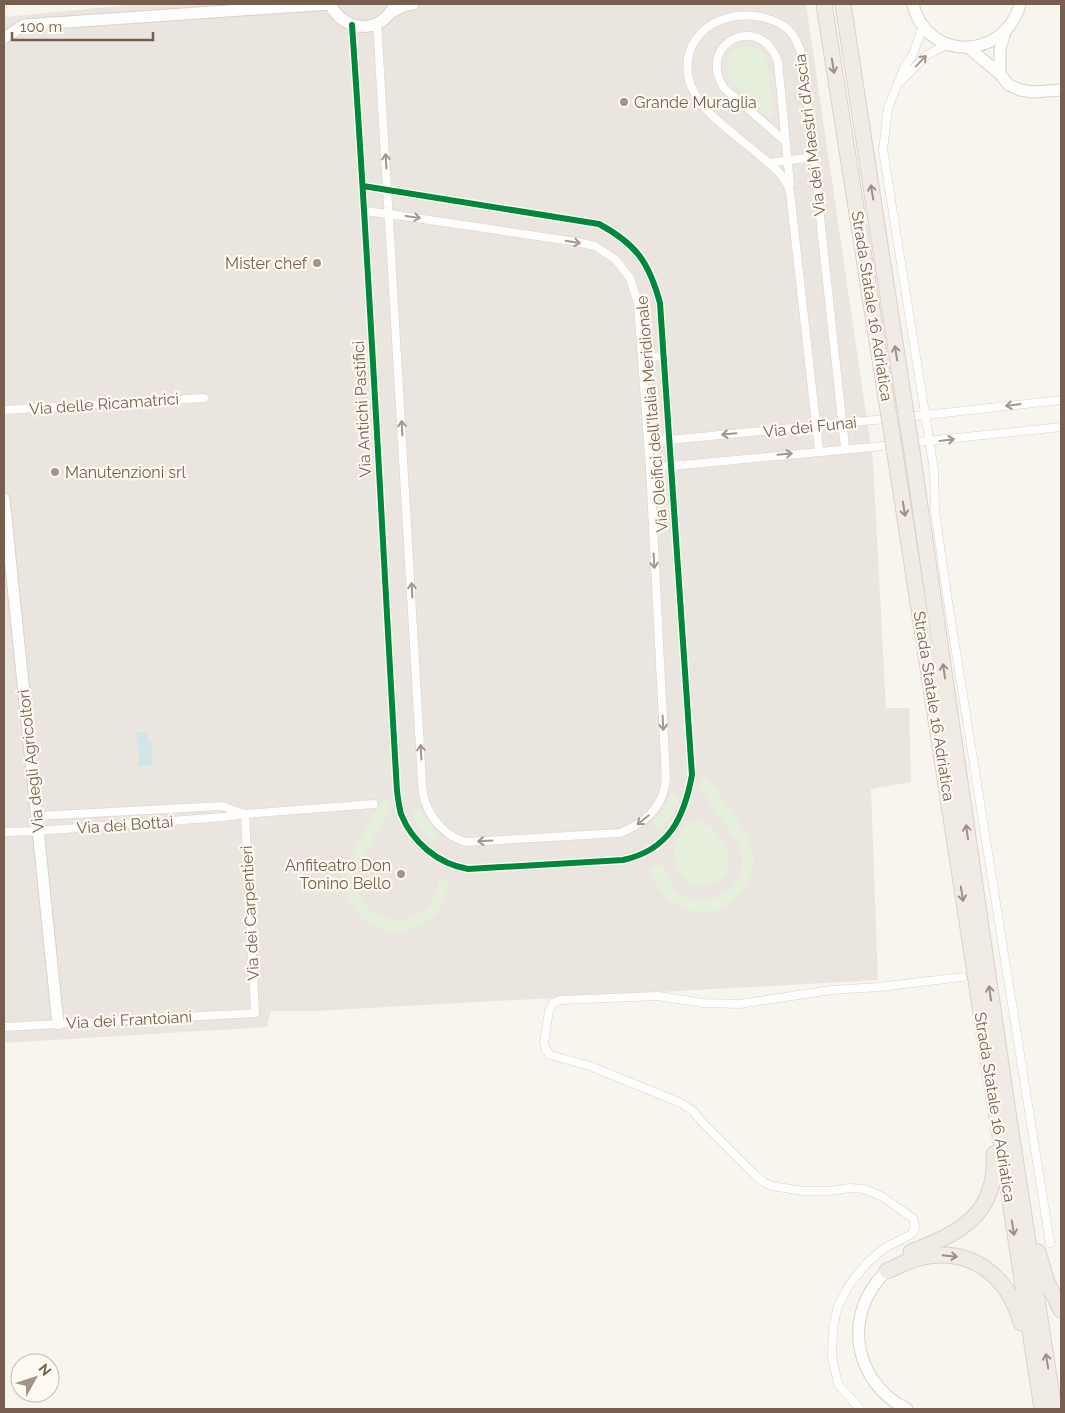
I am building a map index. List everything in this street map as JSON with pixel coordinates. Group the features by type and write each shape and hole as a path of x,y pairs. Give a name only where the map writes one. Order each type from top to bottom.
{"highway":[{"name":"Strada Statale 16 Adriatica","path":"843,8 913,458 1006,1106 1054,1409"},
{"name":"Strada Statale 16 Adriatica","path":"825,11 888,404 988,1068 1042,1409"},
{"path":"887,1271 906,1254 946,1237 965,1226 980,1211 987,1198 992,1185 995,1160 988,1068"},
{"path":"1006,1106 1040,1260 1047,1282 1061,1310"},
{"path":"887,1271 921,1257 945,1255 971,1260 994,1275 1008,1291 1017,1310 1042,1409"}],"street":[{"path":"4,38 24,25 330,4 336,15 352,25 362,27 377,23 393,8 413,4"},
{"path":"908,4 935,37 948,44 969,48 986,44 1005,32"},
{"path":"913,4 920,21 913,54 904,68 888,108 883,150 930,442 934,470 935,511 1003,969 1050,1243"},
{"path":"1000,74 1000,49 1005,32 1014,20 1020,4"},
{"name":"Via dei Maestri d’Ascia","path":"820,451 788,185 769,163 704,109 694,94 689,76 689,56 693,43 700,32 713,20 728,13 744,10 761,12 776,19 789,30 798,43 803,59 845,448"},
{"path":"377,23 389,214"},
{"name":"Via Antichi Pastifici","path":"352,25 384,530 397,791 401,813 410,832 428,852 442,861 468,870 623,860 637,857 666,838 678,821 688,800 692,775"},
{"path":"785,142 724,88 719,80 716,60 720,51 734,38 752,36 761,39 769,44 778,62 790,192"},
{"path":"898,84 927,55 948,44"},
{"path":"969,48 1000,74 1009,85 1020,90 1033,92 1061,90"},
{"path":"769,163 814,157"},
{"name":"Via Oleifici dell'Italia Meridionale","path":"363,186 599,224 619,235 639,254 653,278 660,303 692,775"},
{"name":"Via Oleifici dell'Italia Meridionale","path":"364,211 389,214 577,242 595,246 615,259 630,278 638,304 650,468 666,778 661,798 649,816 636,826 620,833 466,842 458,840 444,831 434,819 425,801 389,214"},
{"path":"642,358 663,356"},
{"name":"Via delle Ricamatrici","path":"4,410 204,398"},
{"name":"Via dei Funai","path":"648,442 1061,400"},
{"name":"Via dei Funai","path":"650,468 845,448 930,442 1061,427"},
{"name":"Via degli Agricoltori","path":"4,499 58,1024"},
{"name":"Via dei Bottai","path":"4,832 223,817 374,804"},
{"name":"Via dei Bottai","path":"37,816 222,806 245,814"},
{"name":"Via dei Carpentieri","path":"245,814 255,1013"},
{"path":"860,1409 838,1384 832,1356 838,1306 849,1285 867,1262 882,1249 910,1235 914,1231 913,1218 881,1196 864,1189 803,1191 764,1183 693,1111 681,1103 590,1066 550,1055 544,1043 549,1011 554,1003 560,1000 658,996 702,1003 740,1004 830,990 880,987 962,977"},
{"name":"Via dei Frantoiani","path":"4,1027 255,1013"},
{"path":"887,1271 872,1288 862,1308 858,1330 859,1346 868,1372 877,1386 888,1398 907,1409"}],"shaded area":[{"path":"138,4 806,4 873,461 886,708 909,708 911,782 871,789 878,980 317,1011 271,1011 267,1027 4,1043 4,17"},
{"path":"137,732 148,732 148,742 152,742 153,765 139,766"}],"green space":[{"path":"746,46 759,49 767,59 773,113 770,117 766,116 731,81 728,75 727,64 731,54 735,50"},
{"path":"708,779 741,825 753,855 753,867 747,884 730,904 719,910 697,912 677,905 668,898 660,890 651,870 656,865 661,865 678,893 692,900 711,899 720,896 729,890 740,875 742,859 737,842 699,787 701,780"},
{"path":"672,792 680,797 675,811 661,831 651,825 663,809"},
{"path":"384,798 392,804 359,866 357,889 361,900 368,908 387,918 409,918 428,906 434,896 440,878 450,883 441,905 433,917 417,927 398,932 378,929 357,913 348,898 345,881 346,871 354,850"},
{"path":"420,809 440,837 432,843 419,827 412,813"},
{"path":"694,821 711,827 729,854 728,866 724,875 710,885 698,886 692,884 681,874 677,866 675,848 677,840 686,826"}],"cycle path":[{"path":"352,25 397,791 401,814 412,834 427,850 446,862 468,869 623,860 639,855 652,849 672,830 684,805 692,775 660,303 651,276 646,265 632,247 612,231 599,224 363,186"}],"place":[{"name":"Grande Muraglia","path":"624,102"},
{"name":"Mister chef","path":"317,263"},
{"name":"Manutenzioni srl","path":"55,472"},
{"name":"Anfiteatro Don Tonino Bello","path":"401,874"}]}
